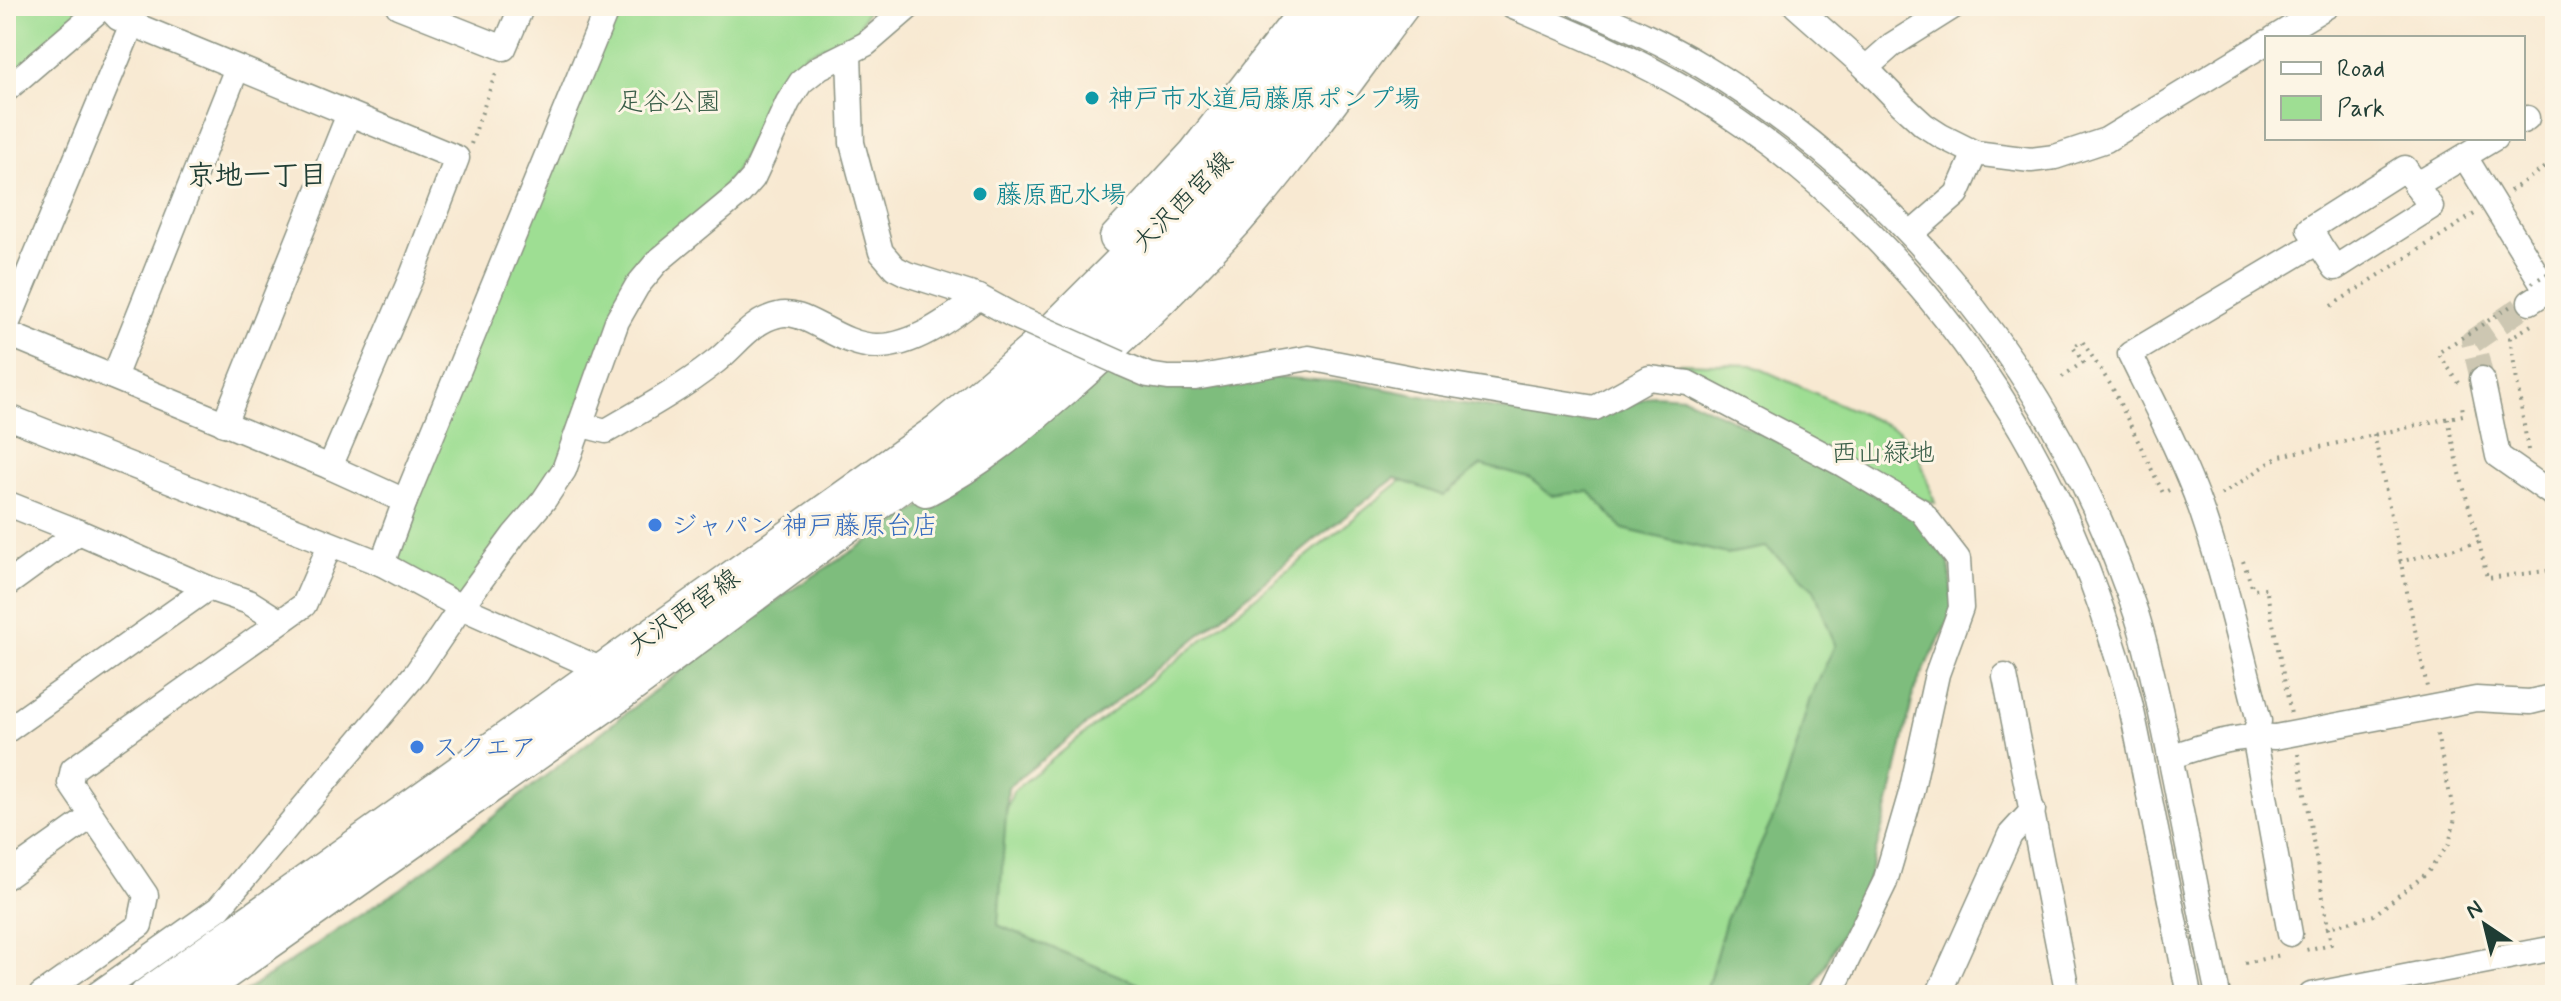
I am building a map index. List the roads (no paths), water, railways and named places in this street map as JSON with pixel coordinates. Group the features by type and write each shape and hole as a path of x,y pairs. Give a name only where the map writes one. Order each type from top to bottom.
{"main road":[{"path":"851,509 1108,247 1194,154 1309,6"},
{"name":"大沢西宮線","path":"195,995 619,696 851,509 1032,350 1240,142 1342,6"},
{"name":"大沢西宮線","path":"146,995 600,669 1024,395 1115,309 1209,213 1276,135 1371,6"},
{"path":"851,509 928,489 1018,429 1077,378 1157,304 1236,221 1300,143 1403,6"}],"street":[{"path":"6,90 105,6 118,18 457,158 413,273 330,467"},
{"path":"398,6 504,48 522,6"},
{"path":"382,564 608,6"},
{"path":"96,995 219,908 417,672 461,607 564,470 617,321 637,286 658,261 739,194 753,178 788,102 801,82 820,67 866,44 910,6"},
{"path":"1511,6 1618,51 1690,91 1758,136 1856,219 1965,344 2012,414 2033,452 2094,587 2125,684 2189,995"},
{"path":"1578,6 1700,65 1751,98 1824,153 1870,193 1952,279 2042,405 2084,483 2139,621 2218,995"},
{"path":"1796,6 1924,125 1956,146 1975,153 2031,160 2083,149 2106,140 2265,43"},
{"path":"1866,68 1892,45 1954,6"},
{"path":"2277,36 2315,9"},
{"path":"132,24 6,330 405,501"},
{"path":"849,54 852,143 863,194 881,252 895,268 907,274 979,297 1120,363 1148,375 1168,378 1195,378 1309,358 1595,408 1649,378 1688,383 1842,464 1921,511 1958,559 1961,608 1937,674 1911,793 1885,882 1830,995"},
{"path":"114,377 237,68"},
{"path":"224,424 349,114"},
{"path":"2416,185 2492,140"},
{"path":"1911,234 1957,194 1975,153"},
{"path":"2465,157 2547,291 2528,298"},
{"path":"2405,168 2431,207 2335,268 2318,242 2309,229 2405,168"},
{"path":"2290,934 2254,735 2259,721 2226,588 2183,462 2130,354 2318,242"},
{"path":"582,425 606,431 678,389 717,361 758,322 780,314 800,316 848,340 875,346 908,340 952,318 979,297"},
{"path":"2482,379 2498,456 2555,496"},
{"path":"6,416 382,564 461,607 600,669 619,696"},
{"path":"6,503 208,588 249,602 279,621"},
{"path":"6,585 79,532"},
{"path":"41,995 140,925 146,895 70,783 73,769 304,605 330,545"},
{"path":"6,731 208,588"},
{"path":"2005,676 2068,995"},
{"path":"2170,757 2201,746 2254,735 2275,737 2476,699 2530,702 2555,696"},
{"path":"1938,995 2010,835 2033,810"},
{"path":"6,877 92,816"},
{"path":"2311,995 2555,948"}],"tunnel":[{"path":"2482,379 2473,341 2530,302"}],"place":[{"name":"神戸市水道局藤原ポンプ場","path":"1092,98"},
{"name":"藤原配水場","path":"980,194"},
{"name":"ジャパン 神戸藤原台店","path":"655,525"},
{"name":"スクエア","path":"417,747"}],"district":[{"name":"京地一丁目","path":"257,174"}],"park label":[{"name":"足谷公園","path":"669,101"},
{"name":"西山緑地","path":"1883,452"}]}
